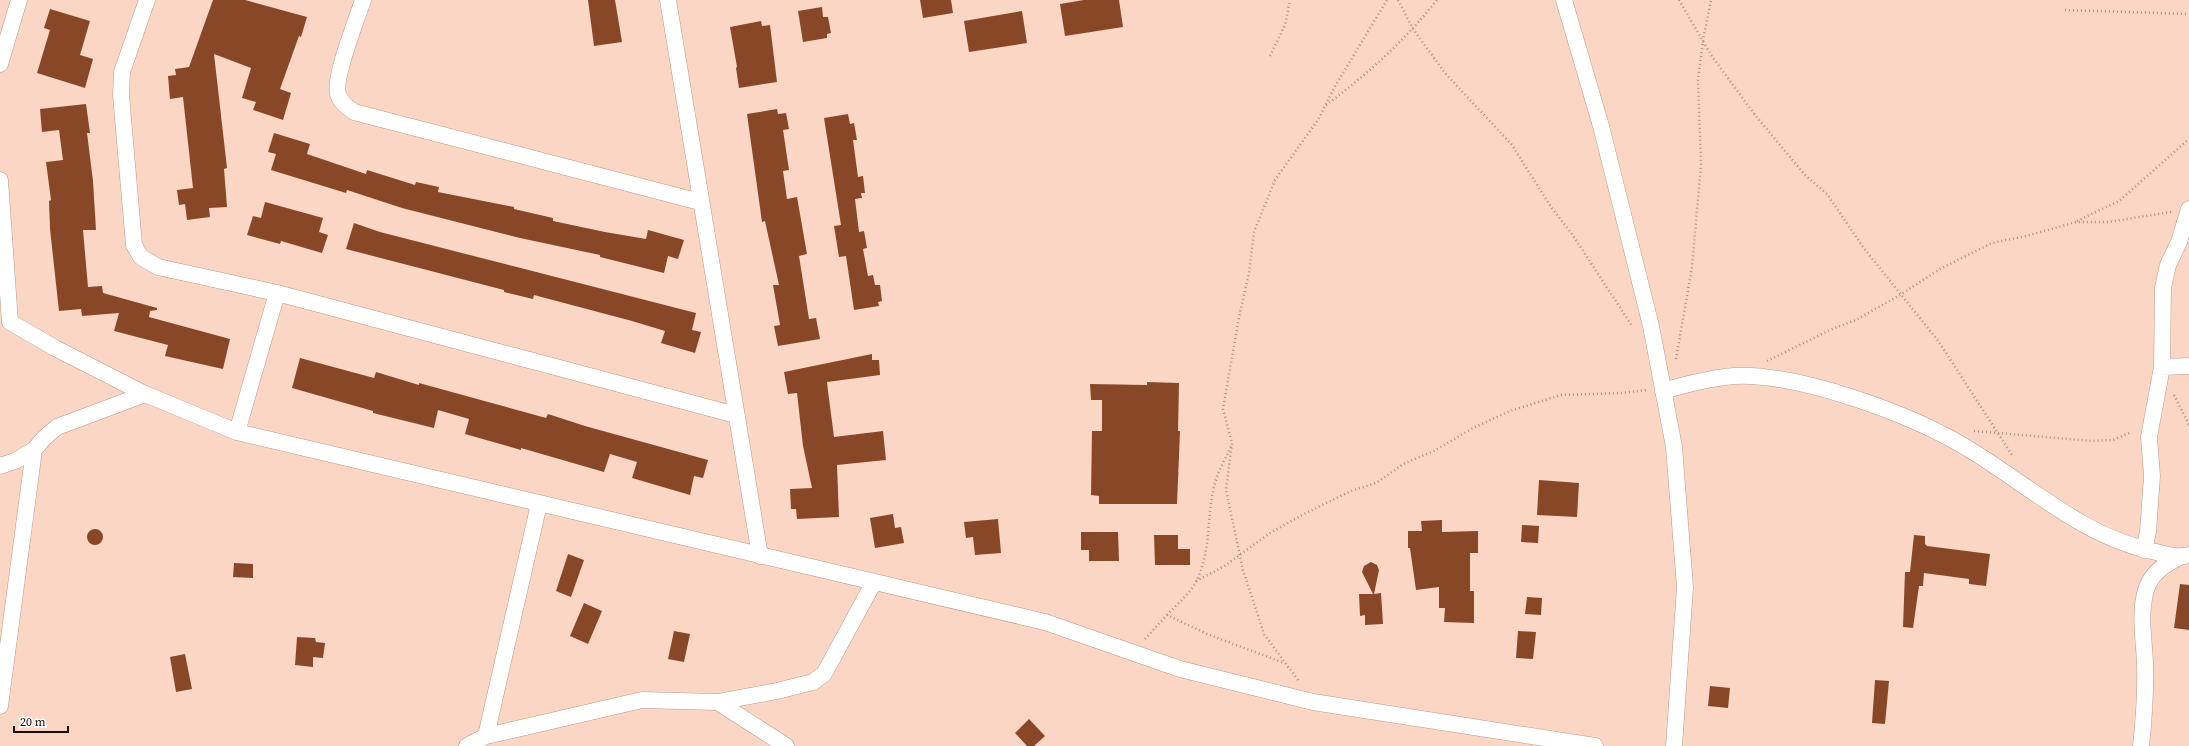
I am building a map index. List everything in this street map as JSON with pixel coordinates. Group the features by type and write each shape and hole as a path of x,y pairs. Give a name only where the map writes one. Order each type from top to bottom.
{"street":[{"path":"0,64 18,0"},
{"path":"147,0 122,72 121,95 134,245 141,257 158,267 277,293 736,415"},
{"path":"362,0 337,80 338,94 343,104 354,112 700,202"},
{"path":"668,0 700,202 760,556"},
{"path":"1564,0 1601,126 1651,326 1674,447 1685,587 1674,746"},
{"path":"0,180 5,321 145,394 237,432 1045,622 1180,669 1313,702 1595,746"},
{"path":"2144,550 2148,532 2152,476 2149,437 2152,414 2162,367 2164,288 2168,265 2178,242 2182,210"},
{"path":"237,432 277,293"},
{"path":"2162,367 2189,366"},
{"path":"1663,391 1712,378 1736,376 1759,378 1821,390 1880,408 1929,428 1966,448 2086,526 2104,535 2144,550 2185,556"},
{"path":"0,466 15,461 34,450 44,438 57,428 145,394"},
{"path":"0,706 34,450"},
{"path":"492,739 539,504"},
{"path":"2141,746 2146,691 2142,634 2143,609 2146,590 2152,578 2165,564 2185,556"},
{"path":"467,746 642,700 718,702 813,682 824,674 874,582"},
{"path":"718,702 786,746"}],"path":[{"path":"1270,56 1285,25 1290,0"},
{"path":"1313,702 1264,634 1253,606 1239,556 1226,490 1232,443 1223,409 1239,317 1249,273 1254,232 1275,180 1305,140 1387,0"},
{"path":"1398,0 1413,30 1445,73 1512,146 1551,207 1572,234 1634,329"},
{"path":"1324,106 1364,76 1413,30 1437,0"},
{"path":"1678,0 1711,55 1780,147 1805,175 1827,194 1863,247 1939,342 1996,433 2015,460"},
{"path":"1673,365 1678,352 1692,267 1701,166 1698,78 1711,0"},
{"path":"2066,10 2189,14"},
{"path":"1762,363 1832,329 1856,320 1900,295 1940,269 1992,243 2026,236 2076,222 2120,201 2189,139"},
{"path":"2076,222 2108,222 2182,210"},
{"path":"1196,581 1223,567 1270,533 1304,514 1351,491 1376,483 1405,463 1434,451 1473,428 1510,411 1561,395 1620,393 1650,390 1663,391"},
{"path":"1967,429 2092,442 2113,440 2130,434 2152,414"},
{"path":"1125,651 1139,645 1196,581 1204,562 1209,541 1210,516 1215,483 1232,443"},
{"path":"1167,615 1207,634 1285,663"}],"building":[{"path":"213,0 245,0 307,17 301,37 299,36 280,89 291,93 283,120 253,110 256,102 242,98 251,68 214,54 227,168 224,169 227,207 209,208 210,217 187,220 185,204 179,205 177,190 193,188 183,97 170,99 168,76 176,75 175,69 189,67"},
{"path":"588,0 615,0 622,42 594,46"},
{"path":"920,0 951,0 953,13 923,18"},
{"path":"1084,0 1119,0 1123,27 1065,36 1060,4"},
{"path":"822,7 823,17 828,17 831,33 827,34 827,38 803,42 798,11"},
{"path":"50,9 90,21 80,55 93,59 85,88 37,73 50,30 44,28"},
{"path":"1022,11 1027,43 969,52 964,21"},
{"path":"761,21 762,26 770,25 777,82 739,88 730,27"},
{"path":"86,104 90,133 87,133 93,181 96,230 83,230 88,287 102,286 103,293 157,308 157,310 150,311 149,317 230,339 223,369 165,356 168,345 114,331 119,313 82,316 81,309 59,311 50,229 49,201 51,200 46,162 63,160 59,130 42,132 40,109"},
{"path":"777,109 778,114 786,113 789,129 783,130 789,170 783,171 787,199 797,197 807,254 799,256 809,319 816,318 820,339 778,346 774,326 780,325 773,285 779,285 765,221 762,222 747,114"},
{"path":"848,114 850,124 854,123 857,140 853,140 858,177 863,176 865,193 861,193 862,198 855,199 859,232 864,231 867,248 863,249 868,276 873,275 875,285 880,285 882,301 878,302 879,306 854,310 846,256 839,257 834,226 841,225 824,118"},
{"path":"274,133 310,144 307,154 366,174 367,170 415,185 416,182 439,187 438,192 514,207 514,209 553,218 553,221 605,232 646,239 648,230 684,240 678,259 668,256 664,273 600,257 600,255 520,238 402,208 347,190 346,193 271,170 276,154 268,152"},
{"path":"265,202 323,218 319,232 328,235 322,253 281,241 280,244 247,235 253,216 261,218"},
{"path":"354,223 380,232 696,313 692,330 701,332 695,353 661,343 665,331 632,321 534,295 533,299 504,292 504,290 346,249"},
{"path":"872,354 872,360 879,360 880,375 827,382 834,437 883,431 886,460 837,465 839,517 797,519 796,509 791,509 790,489 812,488 803,446 797,393 788,394 784,372"},
{"path":"300,358 374,378 376,372 419,385 419,383 546,418 548,414 585,426 708,460 703,478 694,476 690,495 632,478 637,462 610,454 604,472 521,448 521,450 465,434 469,419 438,410 434,428 373,413 373,411 292,388"},
{"path":"1147,382 1179,383 1178,431 1180,431 1177,504 1099,504 1099,496 1091,495 1092,431 1102,431 1102,400 1091,400 1090,384 1147,385"},
{"path":"1539,480 1579,483 1577,517 1537,515"},
{"path":"893,514 895,528 901,527 904,543 875,548 870,518"},
{"path":"998,519 1001,553 975,555 973,537 966,538 964,522"},
{"path":"1442,520 1442,532 1478,531 1478,553 1470,553 1470,591 1474,591 1474,623 1444,622 1445,608 1439,608 1439,587 1416,590 1410,548 1408,548 1408,531 1422,531 1421,521"},
{"path":"1522,525 1539,526 1538,543 1521,542"},
{"path":"92,529 98,529 103,534 101,543 98,545 92,545 87,540 87,534"},
{"path":"1081,532 1118,532 1119,561 1089,561 1089,550 1081,550"},
{"path":"1154,535 1178,535 1178,549 1190,549 1190,565 1155,565"},
{"path":"1914,535 1925,536 1925,544 1927,546 1990,554 1986,586 1969,584 1969,579 1924,573 1923,586 1919,586 1913,628 1903,627 1905,572 1910,572"},
{"path":"568,554 584,560 571,597 556,591"},
{"path":"1371,562 1377,565 1379,570 1374,594 1381,593 1383,624 1365,625 1365,615 1360,616 1359,594 1373,594 1362,572 1364,566"},
{"path":"234,563 253,564 253,578 233,577"},
{"path":"2180,584 2189,585 2189,630 2174,628"},
{"path":"1527,597 1542,598 1541,615 1525,614"},
{"path":"584,603 602,611 588,644 570,636"},
{"path":"674,631 690,634 684,662 668,659"},
{"path":"1518,631 1536,632 1533,659 1516,658"},
{"path":"297,637 315,638 316,642 325,643 323,658 313,657 313,667 295,665"},
{"path":"185,654 192,689 176,692 170,657"},
{"path":"1875,680 1889,681 1885,724 1872,723"},
{"path":"1710,686 1730,688 1728,708 1708,706"},
{"path":"1029,719 1045,736 1034,746 1027,746 1015,733"}]}
